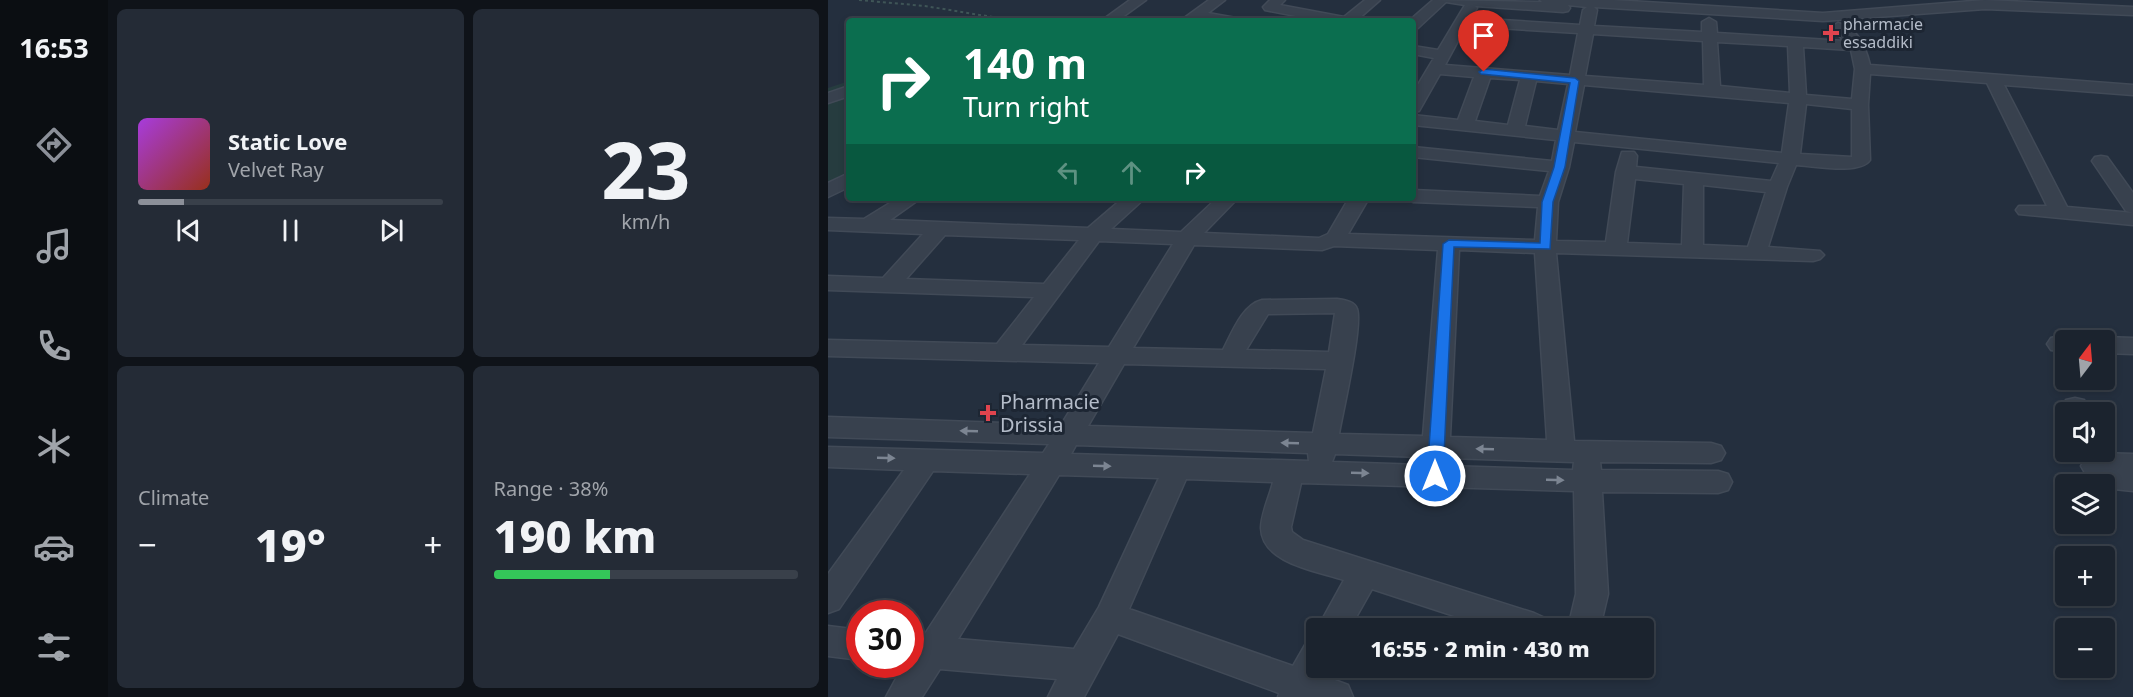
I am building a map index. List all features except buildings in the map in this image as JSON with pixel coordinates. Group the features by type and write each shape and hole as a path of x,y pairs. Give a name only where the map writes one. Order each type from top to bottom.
{"street":[{"path":"1112,18 1139,0"},
{"path":"1191,18 1218,0"},
{"path":"1278,0 1270,7 1329,18"},
{"path":"1349,18 1373,0"},
{"path":"1416,23 1441,0"},
{"path":"1451,0 1709,20 1838,27 1853,17"},
{"path":"1546,0 1649,4 1799,17 1853,17 1907,4 2133,10"},
{"path":"1416,102 1474,1"},
{"path":"1586,618 1592,594 1578,461 1545,247 1548,202 1560,167 1590,10"},
{"path":"1709,20 1712,90"},
{"path":"1462,22 1858,46"},
{"path":"1416,120 1844,164 1861,160 1860,105 1863,69 1858,46 1838,27"},
{"path":"1756,253 1777,187 1790,159 1798,100 1795,43"},
{"path":"1416,52 1438,62 1484,72 1575,81 1712,90 1860,105"},
{"path":"1863,69 2133,90"},
{"path":"1465,125 1484,72"},
{"path":"1515,130 1528,76"},
{"path":"1993,79 2060,213"},
{"path":"828,98 846,92"},
{"path":"1616,249 1631,141"},
{"path":"1416,152 1560,167"},
{"path":"2101,161 2131,218"},
{"path":"1625,172 1777,187"},
{"path":"1692,251 1694,180"},
{"path":"828,191 846,181"},
{"path":"1416,196 1548,202"},
{"path":"868,226 906,201"},
{"path":"1004,352 1095,233 1128,201"},
{"path":"924,646 1051,464 1188,237 1225,201"},
{"path":"1332,240 1341,231 1357,201"},
{"path":"2026,210 2131,218"},
{"path":"828,224 1095,233 1310,244 1332,240 1813,255"},
{"path":"889,285 939,229"},
{"path":"1435,476 1449,244"},
{"path":"828,283 1050,291"},
{"path":"1230,358 1254,315 1262,307 1284,305 1344,307 1347,312 1323,443 1276,527 1279,539 1293,550 1504,618"},
{"path":"2115,345 2133,346"},
{"path":"828,348 1338,362"},
{"path":"828,427 1435,447 1578,461 1718,482"},
{"path":"828,457 1435,476 1578,461 1711,453"},
{"path":"828,599 926,460"},
{"path":"2094,462 2101,476 2108,479 2133,480"},
{"path":"2096,462 2098,464 2133,465"},
{"path":"1065,697 1110,617 1177,469"},
{"path":"1339,618 1365,572"},
{"path":"1110,617 1304,679 1335,697"},
{"path":"828,641 846,643"},
{"path":"924,652 1082,665"},
{"path":"903,697 910,678"}],"path":[{"path":"859,0 936,7 1000,18"}],"green space":[{"path":"846,82 846,180 828,189 828,88"}],"place":[{"name":"pharmacie essaddiki","path":"1831,33"},
{"name":"Pharmacie Drissia","path":"988,413"}],"route":[{"path":"1435,476 1449,244 1545,247 1548,202 1560,167 1575,81 1484,72"}]}
